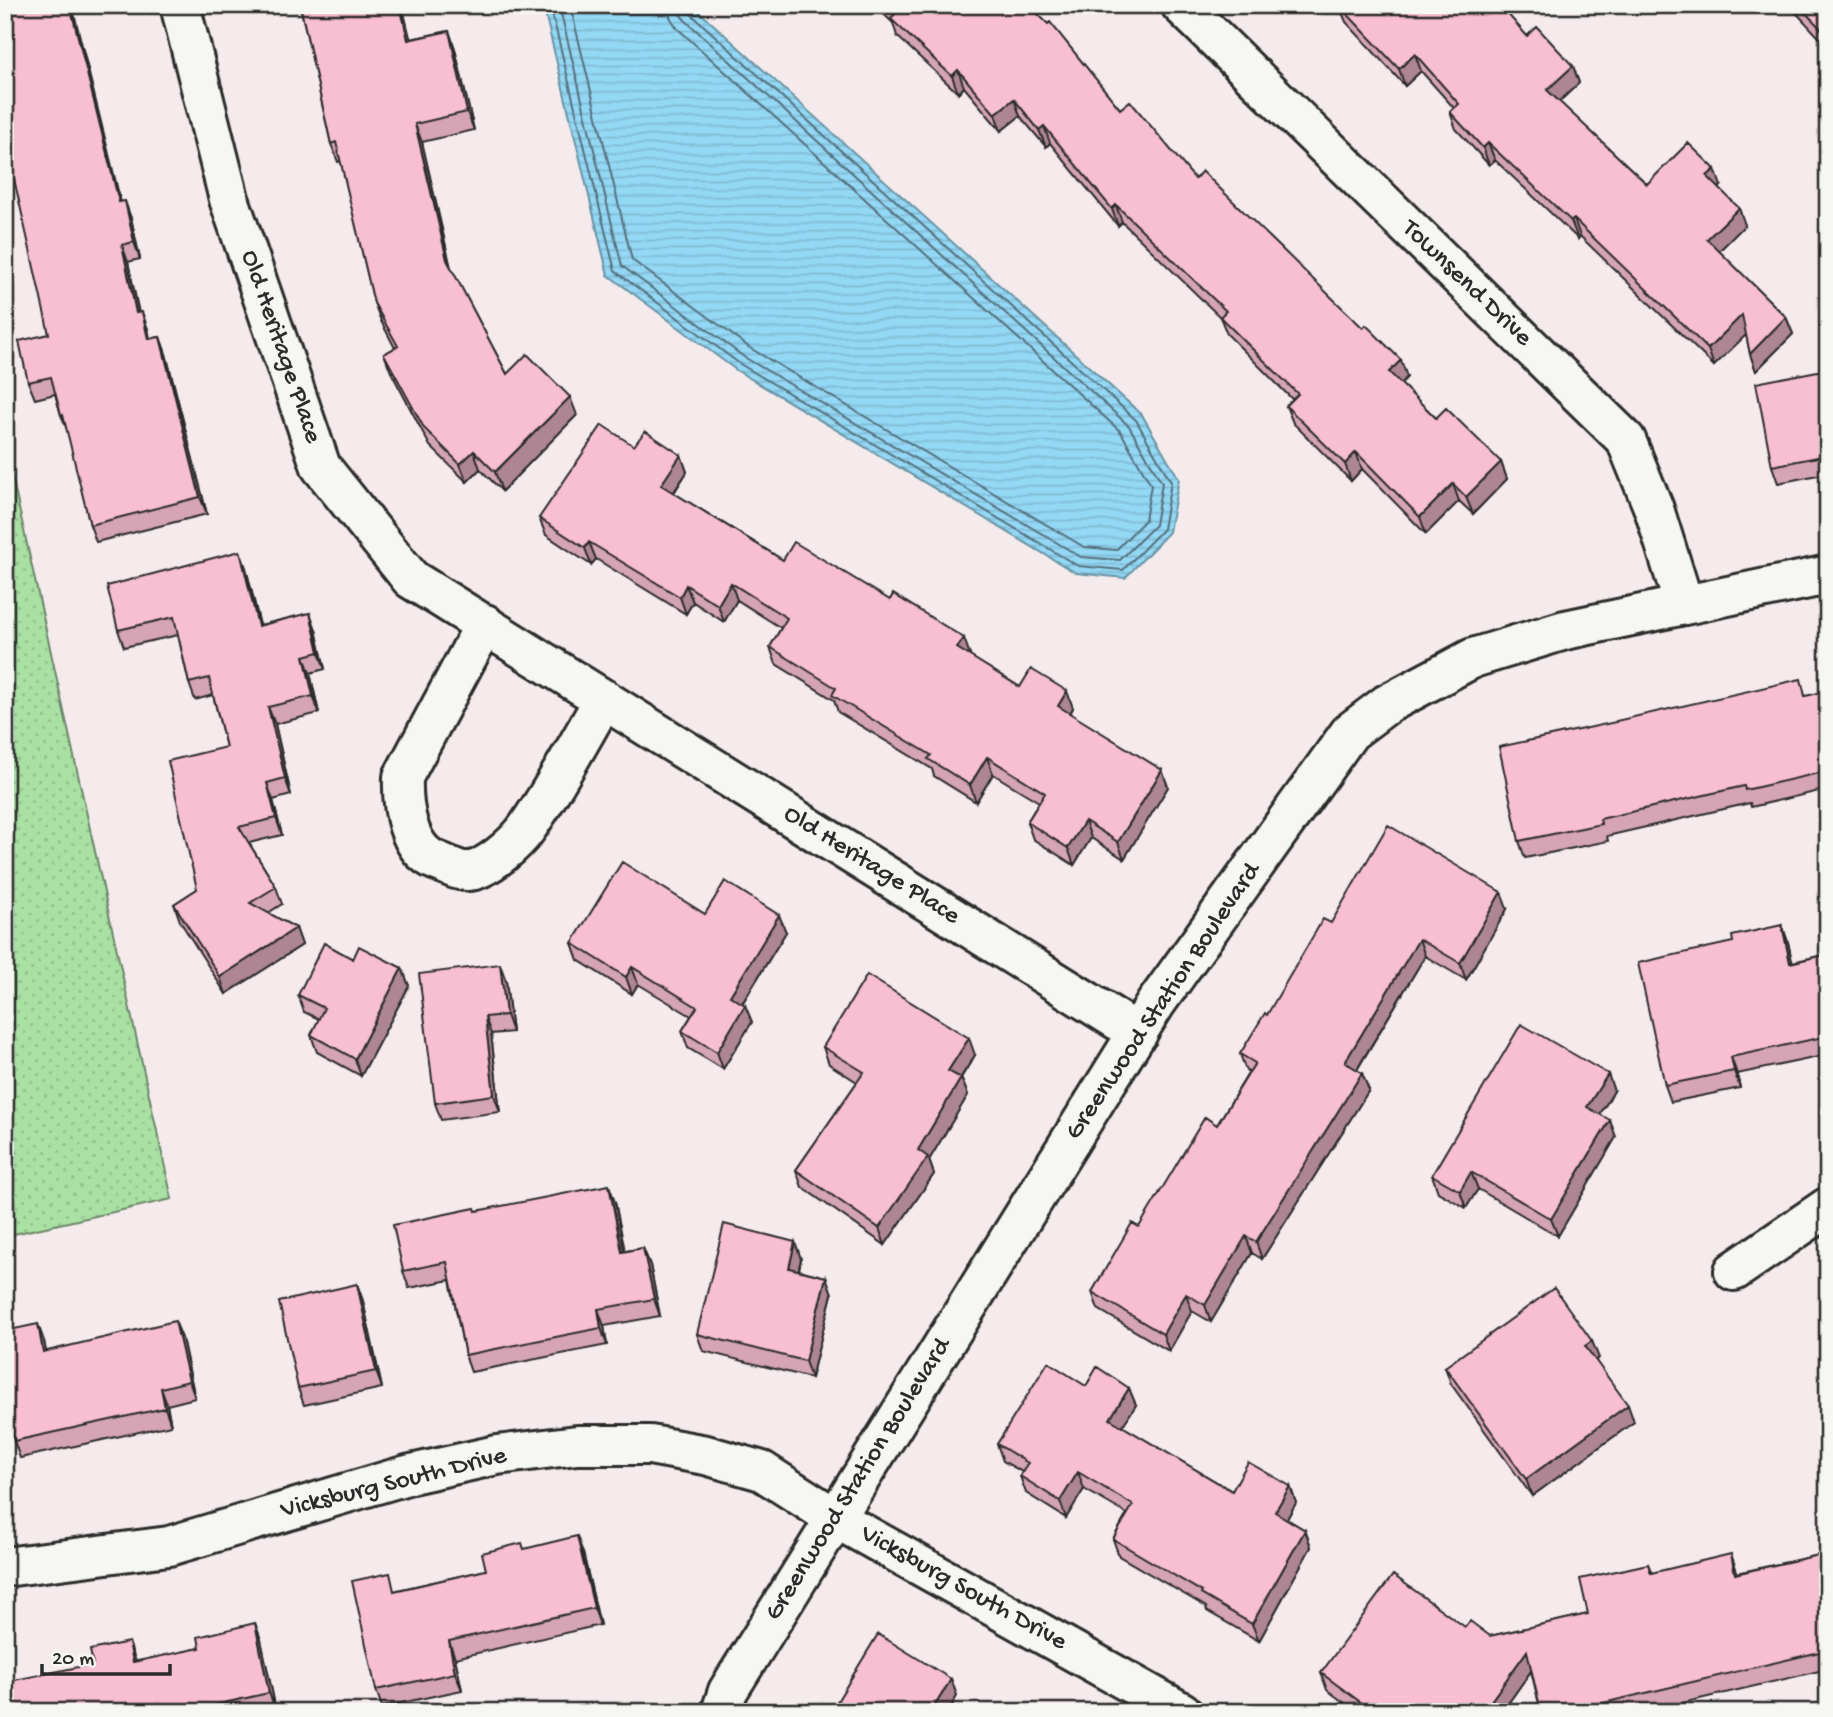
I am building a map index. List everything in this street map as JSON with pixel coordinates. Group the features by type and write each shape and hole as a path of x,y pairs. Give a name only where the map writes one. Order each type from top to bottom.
{"street":[{"name":"Old Heritage Place","path":"180,5 229,200 321,467 411,579 1138,1033"},
{"name":"Townsend Drive","path":"1197,11 1626,440 1654,509 1684,605"},
{"name":"Greenwood Station Boulevard","path":"721,1712 728,1690 1156,1003 1350,732 1387,704 1474,658 1565,630 1828,575"},
{"path":"485,624 402,777 402,797 407,822 428,858 467,872 488,865 526,830 604,699"},
{"path":"1734,1271 1828,1207"},
{"name":"Vicksburg South Drive","path":"5,1567 169,1546 407,1475 498,1455 577,1446 650,1444 706,1455 762,1471 835,1518 1182,1712"}],"green space":[{"path":"5,445 172,1199 5,1236"}],"water":[{"path":"543,5 692,5 1142,415 1179,479 1169,532 1125,578 1076,573 736,370 608,275"}],"building":[{"path":"5,5 70,5 119,202 125,201 134,242 122,245 136,313 142,312 148,339 160,337 200,497 90,525 51,377 28,382 19,341 49,334 5,139 5,113 10,111 5,90"},
{"path":"300,5 400,5 408,40 449,31 467,112 415,124 447,260 507,374 527,354 570,397 495,472 474,451 460,464 424,428 384,354 398,346 374,303 336,142 331,144"},
{"path":"886,5 1029,5 1048,24 1050,22 1120,109 1130,101 1195,179 1202,171 1363,328 1366,325 1401,360 1389,372 1436,418 1446,408 1501,462 1466,497 1453,484 1420,517 1356,452 1345,464 1286,406 1298,394 1220,317 1226,311 1116,205 1112,209 1044,126 1039,130 1014,99 995,114 958,70 952,76 891,19 895,14"},
{"path":"1339,5 1500,5 1527,36 1537,27 1573,66 1547,90 1647,184 1688,143 1715,169 1707,176 1739,208 1707,239 1786,317 1750,354 1742,315 1708,349 1574,219 1571,221 1488,143 1483,148 1450,112 1459,104 1415,54 1399,69"},
{"path":"1798,5 1828,5 1828,36"},
{"path":"1828,369 1828,455 1772,466 1756,383"},
{"path":"602,425 634,446 645,431 681,455 661,485 783,560 794,542 890,600 893,594 964,638 957,648 1020,687 1031,669 1067,691 1058,706 1162,770 1118,842 1085,821 1068,848 1027,822 1045,793 987,757 970,785 928,759 931,755 832,695 836,688 770,647 787,618 731,583 718,605 686,585 680,597 589,542 585,548 539,518"},
{"path":"240,551 258,626 310,613 319,652 304,656 313,696 268,707 285,778 267,783 276,818 239,827 276,887 250,903 296,928 220,977 174,904 197,889 168,761 226,747 209,678 189,683 174,617 118,630 107,586"},
{"path":"1801,679 1805,696 1828,691 1828,771 1745,790 1744,786 1600,819 1601,824 1519,841 1499,747"},
{"path":"1388,825 1501,892 1460,963 1419,939 1345,1062 1362,1073 1256,1242 1246,1236 1205,1305 1186,1294 1163,1334 1092,1292 1132,1223 1139,1227 1205,1117 1217,1125 1255,1063 1240,1054 1265,1013 1267,1015 1323,919 1331,923"},
{"path":"622,862 705,914 725,881 779,915 730,996 745,1005 717,1052 682,1031 697,1007 632,967 626,977 572,943"},
{"path":"1782,925 1790,963 1828,954 1828,1036 1731,1057 1734,1071 1665,1085 1638,963 1733,942 1732,936"},
{"path":"324,943 353,959 359,946 402,968 355,1059 311,1035 324,1008 298,995"},
{"path":"500,964 506,1015 485,1017 494,1095 435,1103 419,974"},
{"path":"867,975 969,1038 948,1071 961,1078 918,1150 928,1157 879,1228 796,1170 864,1072 823,1047"},
{"path":"1521,1024 1608,1074 1587,1107 1610,1120 1551,1219 1471,1172 1460,1191 1432,1175"},
{"path":"609,1185 622,1252 643,1248 654,1299 598,1309 601,1328 465,1355 447,1262 403,1271 393,1225"},
{"path":"724,1224 795,1242 789,1268 826,1277 805,1361 697,1334"},
{"path":"357,1284 376,1371 298,1388 279,1302"},
{"path":"1554,1288 1592,1341 1585,1346 1628,1405 1526,1479 1445,1367"},
{"path":"175,1321 189,1381 161,1388 165,1408 14,1441 8,1409 5,1410 5,1331 38,1324 43,1352"},
{"path":"1048,1362 1086,1386 1097,1367 1129,1388 1110,1419 1232,1491 1248,1462 1290,1486 1275,1512 1305,1530 1252,1624 1113,1539 1133,1505 1078,1472 1060,1501 1020,1476 1028,1463 997,1444"},
{"path":"577,1536 594,1608 449,1641 455,1673 376,1690 352,1581 390,1573 394,1591 486,1570 482,1553 522,1543 524,1549"},
{"path":"1828,1553 1828,1650 1565,1712 1541,1712 1527,1651 1483,1712 1374,1712 1321,1673 1393,1575 1465,1627 1470,1621 1490,1636 1588,1614 1580,1579 1648,1564 1651,1573 1731,1554 1735,1574"},
{"path":"255,1623 269,1693 183,1712 5,1712 5,1682 93,1664 90,1650 129,1642 133,1662 200,1648 198,1637"},
{"path":"878,1634 951,1679 931,1712 847,1712 835,1705"}]}
